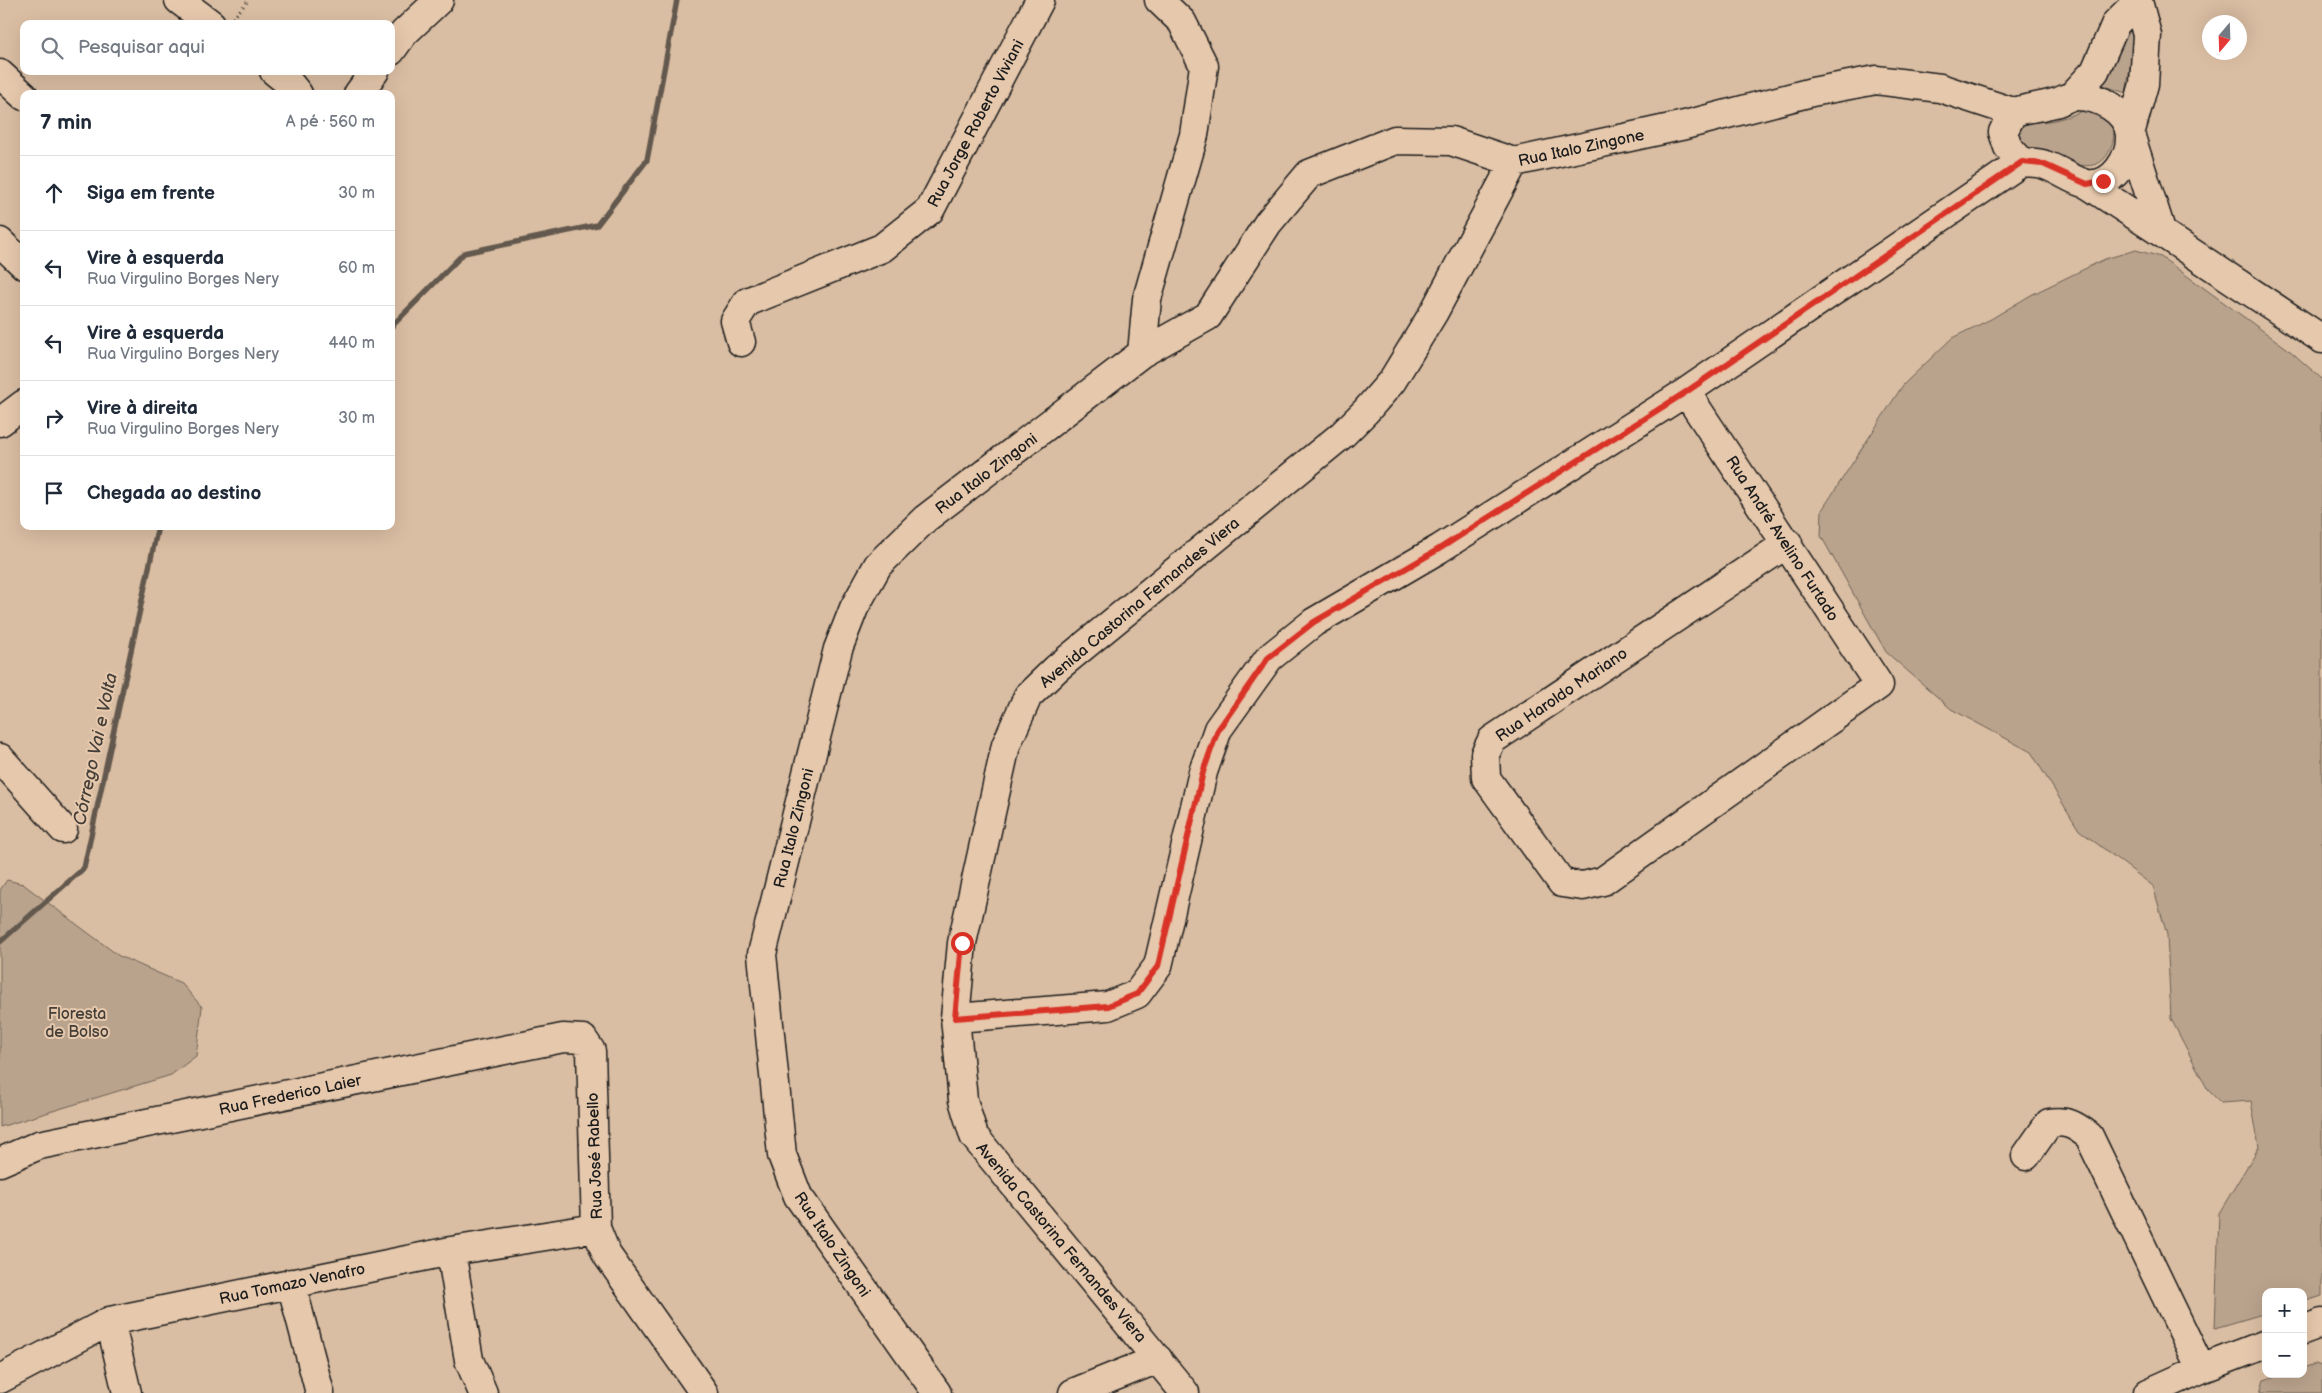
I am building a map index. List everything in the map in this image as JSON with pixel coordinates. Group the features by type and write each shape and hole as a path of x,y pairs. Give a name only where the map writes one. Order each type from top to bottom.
{"street":[{"path":"179,0 206,20"},
{"path":"395,46 404,34 439,0"},
{"name":"Rua Jorge Roberto Viviani","path":"741,342 735,321 747,302 882,248 930,210 1040,0"},
{"path":"1142,353 1147,299 1194,135 1204,66 1182,22 1159,0"},
{"path":"2022,162 2008,147 2002,132 2013,112 2058,102 2073,95 2095,71 2116,23 2138,1"},
{"path":"2087,184 2103,181 2117,173 2125,159 2144,84 2147,35 2138,1"},
{"path":"0,74 20,92"},
{"path":"279,75 295,90"},
{"path":"361,90 373,75"},
{"name":"Rua Italo Zingone","path":"1142,353 1208,316 1268,223 1309,174 1395,140 1451,141 1514,162 1685,125 1812,92 1876,80 1940,88 2013,112"},
{"path":"2073,95 2091,97 2112,107 2121,114 2130,134 2162,233"},
{"name":"Avenida Castorina Fernandes Viera","path":"1184,1393 974,1136 963,1100 955,1018 962,943 1006,745 1028,696 1057,668 1343,434 1366,411 1392,381 1434,312 1514,162"},
{"path":"955,1018 1108,1006 1137,994 1158,966 1203,772 1218,730 1268,658 1314,622 1439,549 1686,392 2022,162 2043,164 2087,184 2322,339"},
{"path":"0,242 20,261"},
{"name":"Rua Italo Zingoni","path":"936,1393 798,1196 782,1155 762,954 838,649 854,608 878,565 925,519 1142,353"},
{"name":"Rua André Avelino Furtado","path":"1686,392 1788,543 1879,685"},
{"path":"0,422 20,407"},
{"name":"Rua Haroldo Mariano","path":"1788,543 1492,740 1485,754 1486,778 1562,883 1583,886 1603,881 1879,685"},
{"path":"0,758 64,829"},
{"name":"Rua Frederico Laier","path":"0,1162 39,1145 563,1038 582,1039"},
{"name":"Rua José Rabello","path":"582,1039 591,1052 596,1228 607,1255 704,1393"},
{"path":"2026,1156 2049,1123 2062,1120 2075,1125 2089,1136 2200,1369"},
{"name":"Rua Tomazo Venafro","path":"0,1379 110,1321 451,1251 596,1228"},
{"path":"451,1251 469,1360 483,1393"},
{"path":"291,1283 320,1393"},
{"path":"110,1321 127,1393"},
{"path":"2307,1329 2322,1323"},
{"path":"2148,1393 2200,1369 2262,1346"},
{"path":"1073,1393 1158,1359"}],"path":[{"path":"232,20 249,0"}],"green space":[{"path":"2127,28 2132,28 2135,35 2126,93 2099,84"},
{"path":"2094,108 2107,120 2114,135 2108,153 2097,164 2078,165 2025,149 2018,137 2017,129 2032,122 2053,120"},
{"path":"2136,250 2161,257 2288,349 2322,379 2322,1296 2307,1301 2307,1288 2262,1288 2262,1314 2215,1328 2219,1213 2259,1147 2251,1101 2221,1103 2208,1090 2171,1019 2167,935 2153,886 2079,830 2031,752 1951,709 1886,652 1821,536 1822,510 1903,385 1952,338 1991,319 2031,295 2105,259"},
{"name":"Floresta de Bolso","path":"7,880 23,884 119,956 181,983 202,1007 196,1056 171,1075 0,1127 0,890"},
{"path":"2315,1364 2322,1366 2322,1393 2260,1393 2264,1380 2270,1378 2307,1378 2307,1367"}],"waterway":[{"name":"Córrego Vai e Volta","path":"395,323 464,253 597,225 647,160 677,0"},
{"name":"Córrego Vai e Volta","path":"0,942 84,868 157,530"}],"route":[{"path":"962,943 955,1018 1108,1006 1137,994 1158,966 1203,772 1218,730 1268,658 1314,622 1439,549 1686,392 2022,162 2043,164 2087,184 2103,181"}]}
